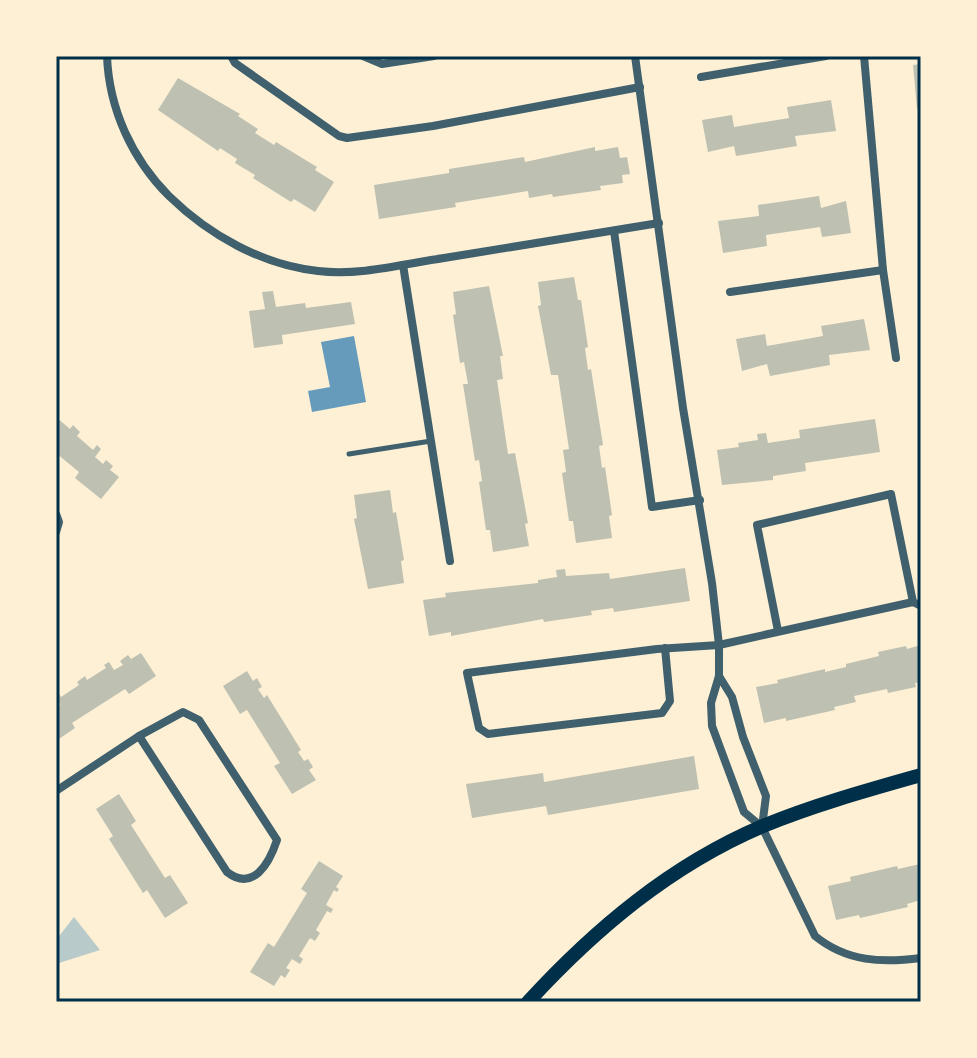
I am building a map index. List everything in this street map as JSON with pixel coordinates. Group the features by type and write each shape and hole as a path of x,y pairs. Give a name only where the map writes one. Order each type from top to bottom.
{"main road":[{"path":"528,1002 590,938 634,902 703,857 762,827 819,805 921,775"}],"street":[{"path":"107,56 108,78 119,119 141,164 204,227 258,255 292,266 318,272 345,272 659,223"},
{"path":"231,56 235,63 281,96 339,136 347,138 433,126 640,87"},
{"path":"363,56 382,64 434,56"},
{"path":"635,56 719,645 719,676 711,703 712,726 744,812 762,827 815,936 839,952 862,959 894,962 921,958"},
{"path":"701,77 826,56"},
{"path":"864,56 883,270 896,358"},
{"path":"614,231 652,507 700,500"},
{"path":"403,265 450,561"},
{"path":"730,292 883,270"},
{"path":"665,648 670,701 662,713 488,734 479,728 467,673 665,648 719,645 917,604 891,494 757,525 778,631"},
{"path":"56,514 59,522 56,532"},
{"path":"719,676 732,697 747,750 766,796 762,827"},
{"path":"56,791 139,736 183,712 199,720 277,840 255,876 246,881 237,880 227,872 139,736"}],"lane":[{"path":"349,454 431,441"}],"shaded area":[{"path":"74,917 100,950 56,964 56,940"}],"water":[{"path":"354,336 366,402 312,412 308,391 330,387 321,342"}],"building":[{"path":"921,64 921,109 917,109 913,65"},
{"path":"178,78 240,114 238,116 258,129 255,133 317,167 315,170 334,182 315,212 294,199 291,202 253,178 255,175 235,163 237,159 220,148 218,151 158,110"},
{"path":"831,100 836,131 795,136 797,146 736,156 734,146 708,152 702,120 732,115 734,127 789,118 787,107"},
{"path":"595,147 595,151 618,147 620,158 627,157 630,174 622,175 623,183 600,186 601,190 553,197 552,194 529,198 528,191 455,203 456,207 379,219 374,185 449,173 449,169 524,157 525,162"},
{"path":"819,196 821,208 846,201 851,233 822,237 820,227 766,235 767,246 723,253 718,221 759,216 758,205"},
{"path":"574,277 578,300 581,300 588,370 591,369 603,445 599,446 602,468 605,467 612,515 609,516 612,538 576,543 573,521 569,521 562,473 566,472 563,450 569,449 558,375 551,375 538,306 541,305 538,282"},
{"path":"489,286 503,356 500,356 503,379 497,380 508,454 515,453 528,523 525,524 529,546 493,552 490,530 486,530 479,460 475,461 463,384 468,384 464,362 460,363 453,315 456,314 453,292"},
{"path":"273,291 276,307 305,303 306,308 351,302 355,324 282,335 283,344 254,348 249,311 265,309 262,292"},
{"path":"864,319 870,350 829,355 830,365 770,376 767,364 742,371 736,339 765,334 767,346 823,336 821,326"},
{"path":"56,417 70,429 73,425 80,432 77,436 93,450 97,445 101,449 95,457 103,464 106,460 113,466 110,470 119,477 101,499 75,478 79,472 56,453"},
{"path":"875,419 880,452 805,463 806,471 773,476 773,480 722,485 717,450 758,440 757,434 766,433 768,443 800,438 799,430"},
{"path":"390,490 404,560 401,561 404,583 368,589 354,519 357,518 354,495"},
{"path":"685,568 690,601 614,612 613,608 591,611 592,615 544,622 543,619 451,636 451,632 429,636 423,600 446,597 445,593 538,583 538,580 557,577 556,570 565,569 566,576 609,573 610,579"},
{"path":"921,645 921,682 915,683 916,687 854,696 856,702 834,707 835,710 764,723 756,687 825,669 825,672 846,667 846,664 879,656 878,652"},
{"path":"141,653 156,676 129,694 125,689 72,723 75,728 56,741 56,708 60,705 56,695 61,697 79,685 77,682 85,676 87,680 106,668 104,665 109,662 114,670 123,665 120,661 128,655 131,659"},
{"path":"247,671 253,681 257,678 262,687 258,689 264,698 267,695 301,750 298,752 304,761 308,759 313,767 309,770 316,780 292,794 274,766 280,763 247,710 240,714 223,686"},
{"path":"694,756 699,789 548,815 546,806 472,818 466,784 543,773 544,782"},
{"path":"119,794 136,821 131,825 165,878 170,875 188,903 165,918 147,890 143,893 109,839 113,836 96,809"},
{"path":"319,861 343,876 336,887 339,889 337,892 334,890 326,905 333,909 331,913 327,911 316,930 320,933 315,941 310,938 299,956 303,959 300,964 292,959 286,968 290,970 285,978 281,975 274,986 250,972 268,943 274,947 307,893 301,889"},
{"path":"920,864 921,900 907,904 908,907 836,920 828,886 851,881 850,877"}]}
